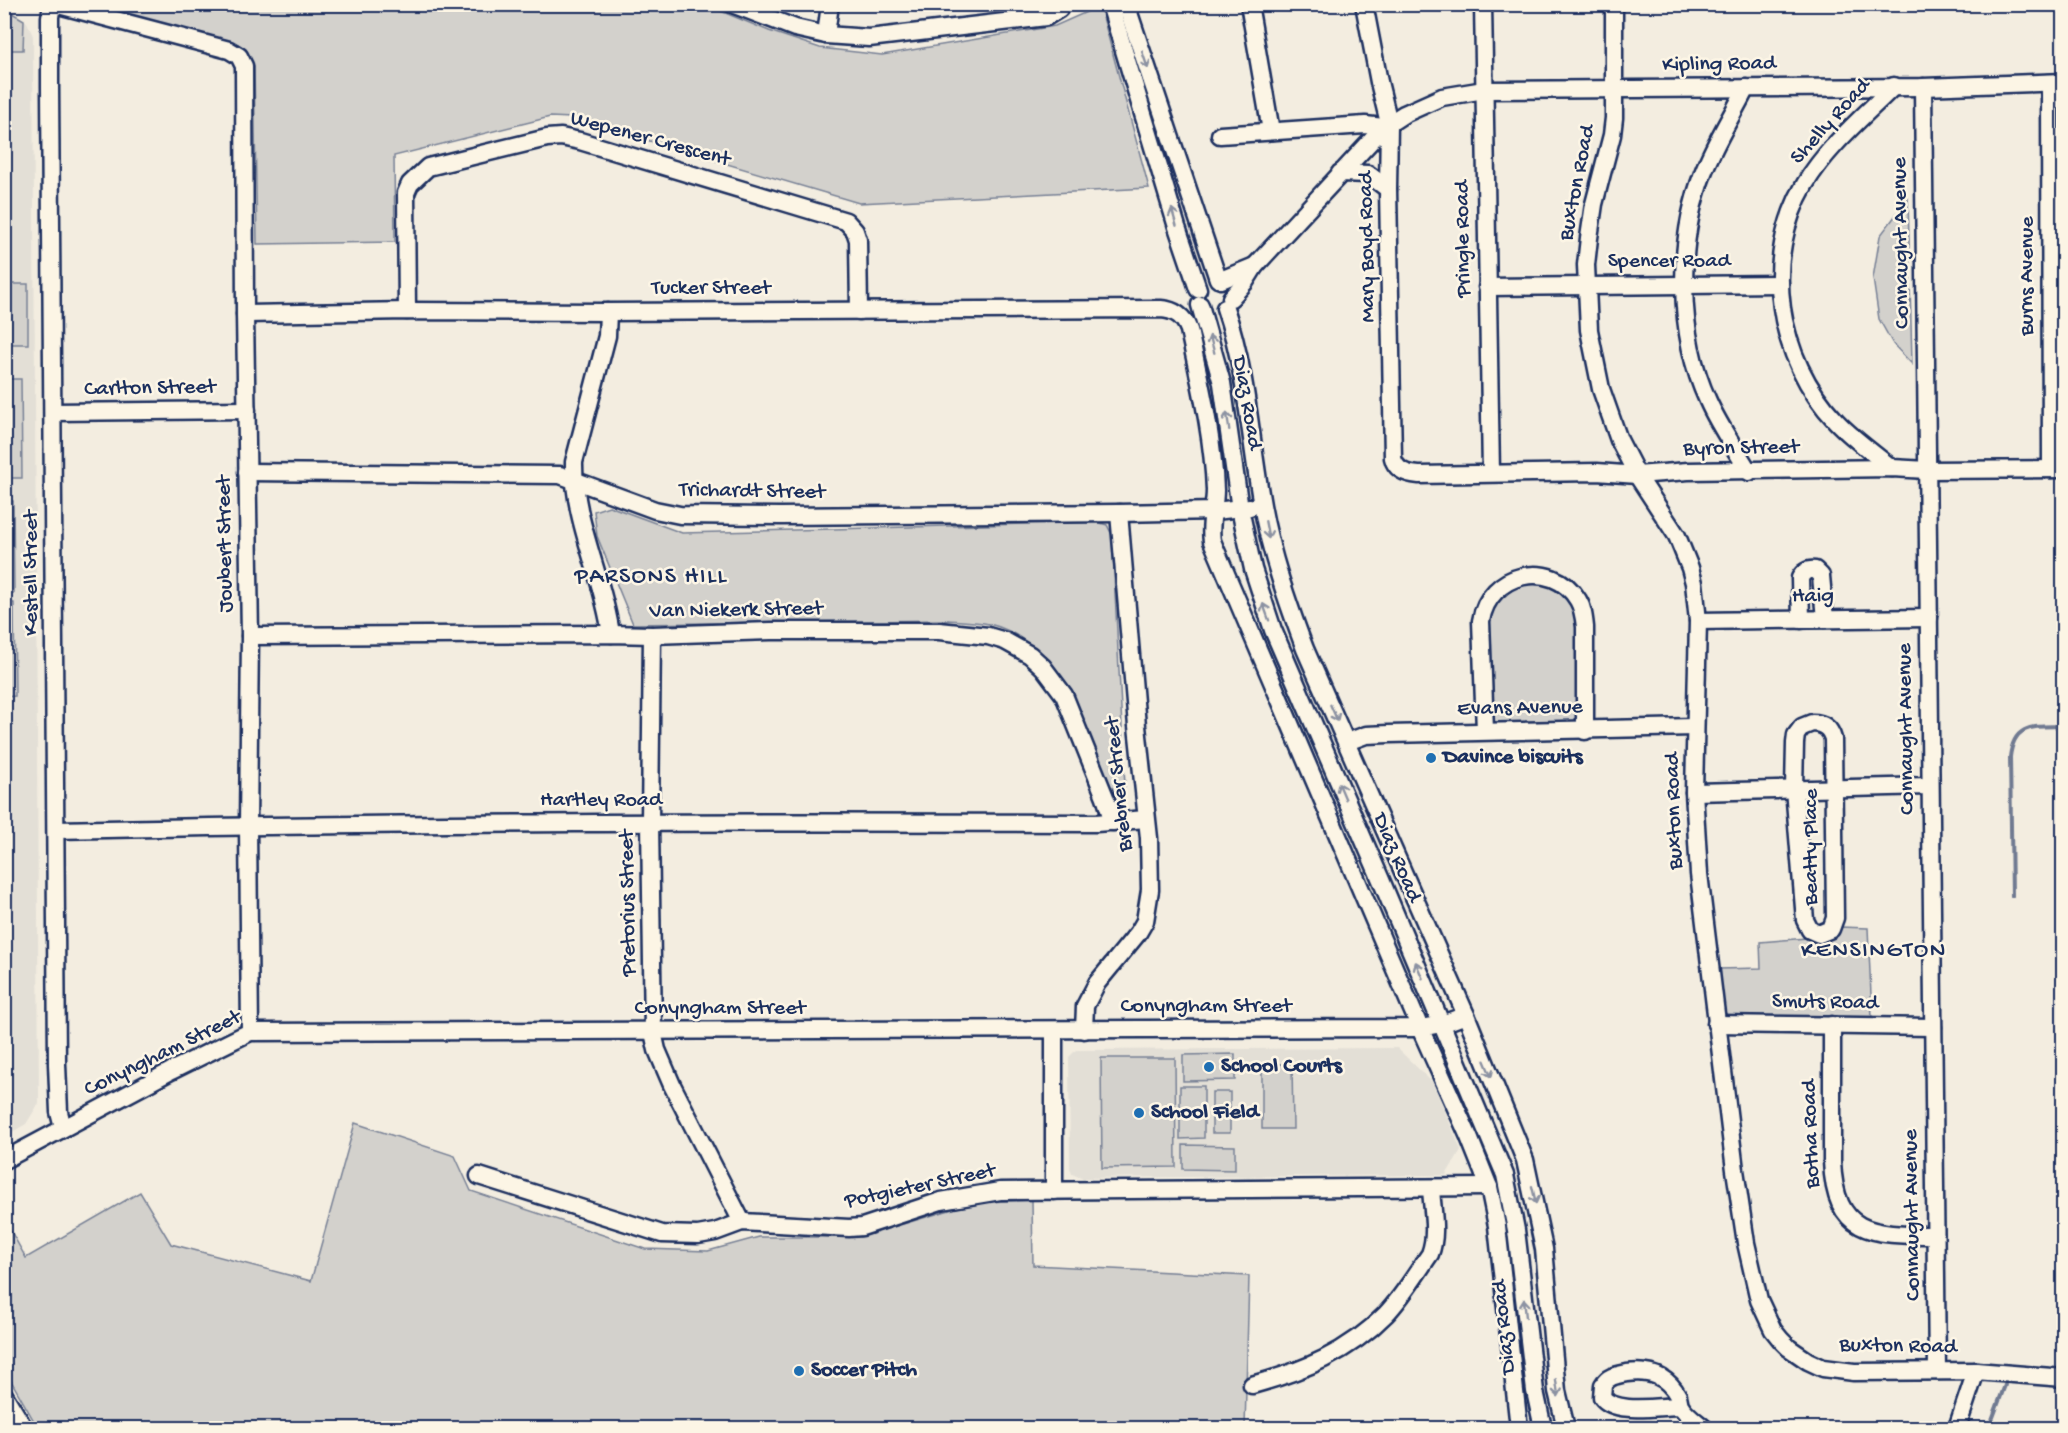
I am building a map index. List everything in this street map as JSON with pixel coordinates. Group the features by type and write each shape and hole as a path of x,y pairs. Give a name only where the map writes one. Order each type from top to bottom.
{"street":[{"path":"732,4 795,28 826,35 869,38 1046,17 1059,7"},
{"path":"826,35 830,4"},
{"name":"Diaz Road","path":"1110,4 1199,297 1222,383 1240,509 1253,569 1273,630 1505,1175 1516,1230 1535,1391 1543,1428"},
{"path":"1126,4 1210,255 1225,278 1229,288 1228,303 1215,312 1204,309 1199,297 1204,281 1225,278"},
{"path":"1249,4 1271,130"},
{"name":"Mary Boyd Road","path":"1364,4 1387,125 1394,462 1401,470 1419,475"},
{"name":"Pringle Road","path":"1483,4 1491,473"},
{"name":"Buxton Road","path":"1614,4 1615,89 1612,135 1594,204 1586,265 1589,330 1602,390 1619,440 1637,475 1677,536 1692,575 1698,621 1694,792 1699,874 1716,1024 1746,1243 1759,1300 1773,1330 1789,1348 1823,1368 1854,1372 1976,1371 2064,1378"},
{"name":"Joubert Street","path":"51,8 222,48 239,56 244,71 250,636 248,826 250,1032"},
{"name":"Kestell Street","path":"51,8 57,1064 59,1112 63,1128"},
{"name":"Kipling Road","path":"1228,303 1255,266 1387,125 1442,97 1484,90 1923,87 2057,83"},
{"name":"Burns Avenue","path":"2057,83 2058,469"},
{"name":"Shelly Road","path":"1892,468 1836,421 1807,383 1798,366 1788,336 1779,284 1788,226 1805,185 1840,140 1894,86"},
{"name":"Connaught Avenue","path":"1923,87 1937,1371"},
{"path":"1746,88 1704,171 1695,195 1685,246 1684,285 1696,368 1707,399 1749,472"},
{"path":"1220,135 1365,124 1387,125"},
{"name":"Wepener Crescent","path":"407,311 406,194 410,184 428,167 547,138 561,137 846,221 855,231 858,240 859,310"},
{"path":"1340,173 1368,174 1388,189"},
{"name":"Kipling Road","path":"1225,278 1255,266"},
{"name":"Spencer Road","path":"1487,287 1779,284"},
{"name":"Diaz Road","path":"1228,303 1241,360 1262,505 1271,550 1283,591 1305,649 1466,1015 1517,1139 1531,1185 1544,1249 1557,1391 1566,1428"},
{"name":"Tucker Street","path":"245,314 407,311 1161,309 1178,314"},
{"path":"608,312 607,336 574,462 573,479 577,505 606,602 611,634"},
{"name":"Diaz Road","path":"1178,314 1185,321 1189,330 1208,418 1215,490 1215,511 1210,531 1212,541 1489,1187 1497,1226 1519,1428"},
{"name":"Carlton Street","path":"53,412 247,410"},
{"name":"Byron Street","path":"1419,475 1597,472 1637,475 1689,471 1749,472 1892,468 2058,469"},
{"name":"Trichardt Street","path":"247,472 547,474 573,479 655,510 680,515 1119,513 1215,511 1262,505"},
{"name":"Brebner Street","path":"1084,1030 1085,1006 1091,993 1145,921 1150,890 1151,860 1119,513"},
{"path":"1801,620 1800,578 1810,570 1815,570 1821,576 1825,619"},
{"path":"1485,731 1482,610 1490,596 1500,587 1525,575 1550,577 1564,584 1580,602 1585,627 1585,730"},
{"name":"Haig","path":"1698,621 1929,618"},
{"name":"Van Niekerk Street","path":"250,636 611,634 652,636 771,631 939,631 988,636 1005,641 1030,656 1043,667 1064,695 1106,797 1113,822"},
{"name":"Pretorius Street","path":"652,636 650,823 653,1032 657,1049 672,1086 742,1222"},
{"name":"Beatty Place","path":"1812,723 1825,726 1832,735 1834,918 1831,929 1819,934 1810,930 1805,920 1794,789 1796,735 1802,727 1812,723"},
{"name":"Evans Avenue","path":"1347,741 1378,734 1694,727"},
{"path":"1694,792 1930,786"},
{"name":"Hartley Road","path":"56,830 650,823 937,824 1113,822 1146,819"},
{"name":"Conyngham Street","path":"4,1160 250,1032 1420,1028 1442,1024 1466,1015"},
{"name":"Smuts Road","path":"1716,1024 1933,1027"},
{"name":"Botha Road","path":"1832,1025 1832,1161 1833,1181 1839,1202 1852,1221 1874,1232 1935,1235"},
{"path":"1054,1030 1054,1191"},
{"name":"Potgieter Street","path":"479,1176 662,1234 698,1235 715,1232 742,1222 849,1228 872,1224 960,1197 1000,1191 1489,1187"},
{"path":"1252,1384 1306,1368 1325,1359 1372,1327 1387,1312 1430,1254 1434,1233 1431,1188"},
{"path":"1957,1428 1976,1371"},
{"path":"4,1395 24,1428"},
{"path":"1681,1406 1704,1428"}],"shaded area":[{"path":"86,5 706,5 769,31 820,48 882,55 1055,26 1100,6 1149,188 859,203 572,118 550,117 394,156 395,242 257,244 254,67 247,51 238,44"},
{"path":"5,9 27,22 33,36 39,1103 26,1124 5,1136"},
{"path":"5,9 24,20 23,50 5,50"},
{"path":"1908,199 1912,364 1893,344 1879,319 1873,278 1880,236"},
{"path":"5,284 28,284 28,344 5,344"},
{"path":"4,379 21,379 22,478 5,478"},
{"path":"4,501 13,501 14,593 5,593"},
{"path":"609,506 682,533 1097,522 1107,525 1112,535 1125,786 1118,792 1108,791 1079,717 1052,669 1034,649 1014,633 989,624 948,620 633,624 597,536 594,511"},
{"path":"1547,582 1563,591 1578,611 1577,722 1494,724 1490,711 1489,607 1513,585"},
{"path":"4,603 14,603 15,696 5,697"},
{"path":"1840,927 1868,928 1872,1018 1730,1019 1724,1011 1719,969 1761,968 1760,942 1807,938 1822,942 1834,937"},
{"path":"1397,1048 1433,1083 1461,1150 1446,1175 1081,1178 1072,1174 1070,1168 1069,1057 1076,1050"},
{"name":"School Courts","path":"1235,1054 1235,1080 1183,1081 1183,1055"},
{"name":"School Field","path":"1101,1058 1175,1058 1176,1167 1102,1168"},
{"path":"1262,1064 1292,1064 1293,1129 1262,1129"},
{"name":"School Courts","path":"1180,1086 1204,1086 1204,1138 1180,1139"},
{"name":"School Courts","path":"1212,1092 1230,1092 1230,1133 1212,1133"},
{"path":"355,1123 455,1156 471,1191 645,1249 708,1251 759,1237 860,1237 963,1206 983,1202 1032,1200 1033,1265 1249,1276 1245,1428 38,1428 5,1370 4,1219 26,1258 140,1192 171,1244 311,1281"},
{"name":"School Courts","path":"1183,1145 1235,1146 1235,1170 1183,1169"}],"waterway":[{"path":"2012,896 2010,757 2012,746 2021,732 2028,729 2064,726"},
{"path":"1989,1428 2005,1385"}],"place":[{"name":"Davince biscuits","path":"1431,758"},
{"name":"School Courts","path":"1209,1067"},
{"name":"School Field","path":"1139,1113"},
{"name":"Soccer Pitch","path":"799,1371"}],"district":[{"name":"PARSONS HILL","path":"651,577"},
{"name":"KENSINGTON","path":"1874,951"}]}
